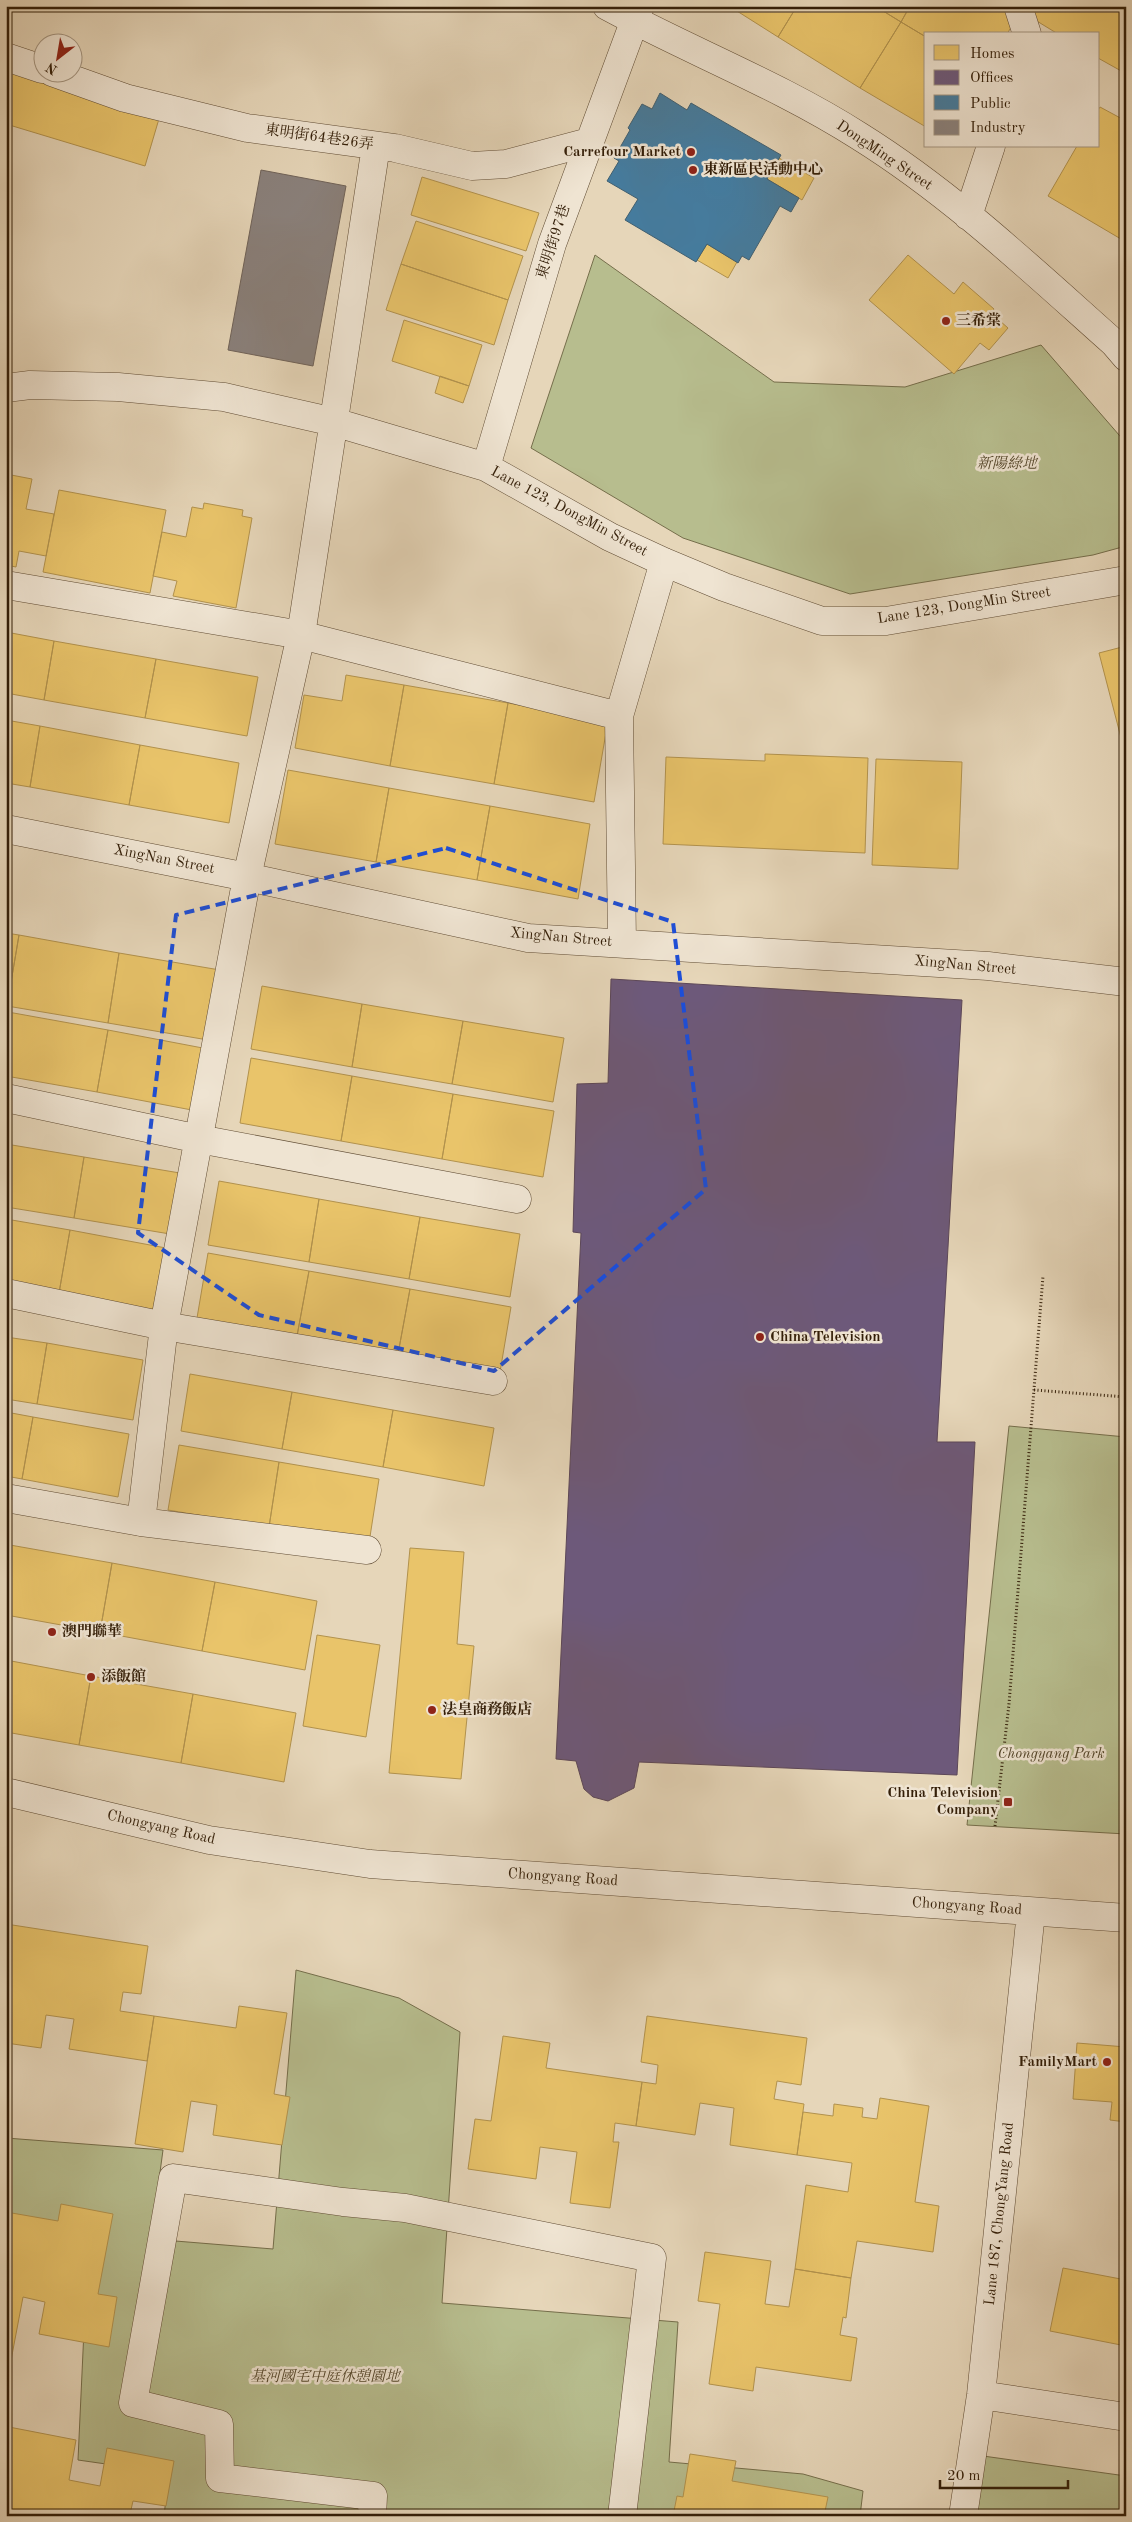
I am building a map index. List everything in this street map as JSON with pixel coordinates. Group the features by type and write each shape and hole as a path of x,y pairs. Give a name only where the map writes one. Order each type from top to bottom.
{"street":[{"name":"DongMing Street","path":"607,6 637,13 859,136 921,179 968,216 1122,346"},
{"path":"1018,6 1026,32"},
{"name":"東明街97巷","path":"486,467 552,244 637,13"},
{"path":"6,57 32,66"},
{"name":"東明街64巷26弄","path":"80,82 126,98 247,128 395,148 472,166 506,164 589,142"},
{"path":"141,1522 164,1326 247,877 301,635 376,146"},
{"path":"968,216 990,148"},
{"name":"Lane 123, DongMin Street","path":"6,388 30,386 118,387 205,395 224,397 334,422 486,467 610,537 664,562 724,587 822,621 886,621 1126,580"},
{"path":"622,943 619,716 664,562"},
{"path":"6,585 301,635 619,716"},
{"name":"XingNan Street","path":"6,829 247,877 528,938 988,966 1126,982"},
{"path":"6,1098 199,1139 518,1199"},
{"path":"6,1293 164,1326 493,1380"},
{"path":"6,1498 141,1522 367,1550"},
{"name":"Chongyang Road","path":"6,1792 209,1840 370,1864 1126,1918"},
{"name":"Lane 187, ChongYang Road","path":"963,2516 981,2395 1031,1912"},
{"path":"372,2516 373,2496 220,2478 218,2424 133,2403 173,2178 343,2202 405,2208 652,2258 622,2516"},
{"path":"981,2395 1126,2417"}],"path":[{"path":"995,1826 1009,1704 1043,1276"},
{"path":"1034,1390 1126,1397"}],"highlighted area":[{"path":"446,848 673,922 706,1189 494,1371 259,1315 138,1233 176,915"}],"green space":[{"name":"新陽綠地","path":"595,255 774,382 905,387 1041,345 1126,443 1126,546 1093,555 850,594 683,538 531,448"},
{"name":"Chongyang Park","path":"1009,1426 1126,1437 1126,1834 967,1825"},
{"name":"基河國宅中庭休憩園地","path":"296,1970 399,1998 460,2032 442,2303 678,2322 669,2462 803,2474 863,2491 860,2516 164,2516 169,2473 78,2460 87,2265 6,2258 6,2138 163,2150 151,2239 273,2249"},
{"path":"976,2455 1126,2476 1126,2516 970,2516"}],"building: Homes":[{"path":"729,6 797,6 778,37"},
{"path":"797,6 875,6 901,22 860,88 778,37"},
{"path":"875,6 910,6 901,22"},
{"path":"910,6 996,6 1016,19 1008,32 924,32 924,36 901,22"},
{"path":"1032,6 1126,6 1126,67 1123,72 1100,59 1100,32 1055,32 1027,15"},
{"path":"901,22 924,36 924,126 860,88"},
{"path":"6,66 32,74 32,82 60,82 161,112 145,166 6,124"},
{"path":"1100,107 1126,121 1126,242 1048,196 1076,148 1100,148"},
{"path":"779,158 814,178 802,200 767,179"},
{"path":"422,177 539,213 526,251 411,215"},
{"path":"416,221 523,256 508,300 401,264"},
{"path":"707,244 737,262 728,278 697,260"},
{"name":"三希棠","path":"908,255 954,294 963,282 994,309 991,313 1008,328 989,350 980,343 954,374 869,300"},
{"path":"401,264 508,300 494,345 386,310"},
{"path":"404,320 482,345 469,386 392,361"},
{"path":"440,376 469,386 463,403 435,393"},
{"path":"6,474 32,479 26,509 54,514 46,556 19,551 16,567 6,565"},
{"path":"59,490 166,510 150,593 43,572"},
{"path":"204,503 243,510 242,516 252,518 236,608 173,596 177,581 153,576 162,532 186,537 192,507 203,509"},
{"path":"6,632 54,641 44,700 6,693"},
{"path":"54,641 156,659 145,718 44,700"},
{"path":"1126,646 1126,757 1099,653"},
{"path":"156,659 258,677 247,736 145,718"},
{"path":"346,675 404,685 390,766 295,748 304,695 342,701"},
{"path":"404,685 508,703 494,784 390,766"},
{"path":"508,703 608,721 594,802 494,784"},
{"path":"6,720 40,726 30,787 6,783"},
{"path":"40,726 140,745 129,805 30,787"},
{"path":"140,745 239,763 229,823 129,805"},
{"path":"765,754 868,758 865,853 663,844 666,757 765,761"},
{"path":"876,759 962,762 958,869 872,865"},
{"path":"288,770 389,788 376,862 275,844"},
{"path":"389,788 490,806 477,880 376,862"},
{"path":"490,806 590,824 578,899 477,880"},
{"path":"6,933 19,935 7,1006 6,1005"},
{"path":"19,935 119,953 108,1023 7,1006"},
{"path":"119,953 220,970 208,1040 108,1023"},
{"path":"262,986 362,1004 352,1067 251,1049"},
{"path":"362,1004 463,1021 452,1084 352,1067"},
{"path":"8,1012 108,1030 97,1092 6,1076"},
{"path":"463,1021 564,1038 553,1102 452,1084"},
{"path":"108,1030 208,1049 197,1111 97,1092"},
{"path":"251,1058 352,1076 341,1141 240,1123"},
{"path":"352,1076 453,1094 442,1159 341,1141"},
{"path":"453,1094 554,1111 543,1177 442,1159"},
{"path":"6,1144 84,1157 74,1218 6,1207"},
{"path":"84,1157 180,1173 170,1234 74,1218"},
{"path":"219,1181 319,1199 309,1262 208,1245"},
{"path":"319,1199 420,1217 409,1279 309,1262"},
{"path":"420,1217 520,1234 510,1297 409,1279"},
{"path":"6,1219 70,1230 59,1293 6,1284"},
{"path":"70,1230 166,1248 155,1310 59,1293"},
{"path":"208,1253 309,1271 297,1336 197,1318"},
{"path":"309,1271 410,1289 398,1354 297,1336"},
{"path":"410,1289 511,1307 500,1372 398,1354"},
{"path":"6,1337 47,1343 37,1404 6,1399"},
{"path":"47,1343 143,1360 133,1420 37,1404"},
{"path":"190,1374 292,1392 282,1449 181,1431"},
{"path":"292,1392 393,1410 383,1467 282,1449"},
{"path":"393,1410 494,1428 484,1486 383,1467"},
{"path":"6,1412 33,1417 22,1479 6,1476"},
{"path":"33,1417 129,1434 118,1497 22,1479"},
{"path":"179,1445 279,1462 269,1527 168,1510"},
{"path":"279,1462 379,1479 369,1543 269,1527"},
{"path":"6,1544 10,1545 6,1564"},
{"path":"10,1545 112,1563 100,1632 6,1615 6,1564"},
{"name":"法皇商務飯店","path":"410,1548 464,1552 457,1644 474,1646 461,1779 389,1773"},
{"path":"112,1563 215,1582 202,1651 100,1632"},
{"path":"215,1582 317,1601 305,1670 202,1651"},
{"path":"317,1635 380,1645 366,1737 303,1726"},
{"path":"6,1660 91,1676 79,1745 6,1732"},
{"path":"91,1676 193,1694 181,1763 79,1745"},
{"path":"193,1694 296,1713 284,1782 181,1763"},
{"path":"6,1924 148,1946 141,1994 123,1992 120,2011 154,2016 147,2061 69,2049 74,2019 46,2015 41,2048 6,2043"},
{"path":"239,2006 287,2013 274,2094 290,2097 282,2145 213,2135 217,2105 191,2101 183,2152 135,2144 154,2016 236,2028"},
{"path":"647,2016 807,2038 801,2085 777,2081 774,2099 804,2104 797,2155 730,2145 734,2108 700,2103 695,2135 636,2126 642,2082 656,2084 658,2065 641,2062"},
{"path":"503,2036 550,2043 546,2068 642,2082 636,2126 615,2123 613,2142 619,2142 610,2208 570,2203 577,2152 540,2147 536,2179 468,2169 475,2119 491,2121"},
{"path":"1077,2043 1126,2047 1126,2122 1110,2120 1112,2102 1073,2099"},
{"path":"880,2098 929,2106 915,2202 939,2206 933,2252 857,2241 851,2278 795,2269 806,2185 848,2192 852,2163 797,2155 803,2112 833,2116 834,2104 863,2108 862,2117 877,2119"},
{"path":"61,2204 113,2214 98,2294 117,2297 109,2347 39,2334 45,2302 23,2297 12,2355 6,2353 6,2212 58,2221"},
{"path":"705,2252 771,2261 765,2304 789,2307 795,2269 851,2278 846,2318 843,2317 840,2335 857,2338 851,2381 756,2367 753,2391 709,2384 720,2304 698,2301"},
{"path":"1063,2268 1126,2280 1126,2346 1050,2331"},
{"path":"6,2353 12,2355 6,2390"},
{"path":"9,2427 76,2440 69,2480 100,2486 107,2448 174,2461 166,2506 133,2501 130,2514 137,2516 6,2516 6,2441"},
{"path":"690,2454 736,2461 732,2481 828,2497 824,2516 673,2516 677,2496 683,2497"}],"building: Offices":[{"name":"China Television","path":"611,979 962,1000 937,1442 975,1442 957,1775 639,1762 634,1788 608,1801 593,1797 584,1789 576,1761 556,1759 581,1233 573,1232 577,1084 608,1083"}],"building: Public":[{"name":"東新區民活動中心","path":"660,93 687,110 691,103 781,155 767,179 799,198 791,212 780,206 749,260 742,256 738,263 707,244 696,262 625,220 638,199 607,181 619,161 614,158 642,104 652,109"}],"building: Industry":[{"path":"261,170 346,186 313,366 228,350"}],"place":[{"name":"Carrefour Market","path":"691,152"},
{"name":"東新區民活動中心","path":"693,170"},
{"name":"三希棠","path":"946,321"},
{"name":"China Television","path":"760,1337"},
{"name":"澳門聯華","path":"52,1632"},
{"name":"添飯館","path":"91,1677"},
{"name":"法皇商務飯店","path":"432,1710"},
{"name":"China Television Company","path":"1008,1802"},
{"name":"FamilyMart","path":"1107,2062"}]}
